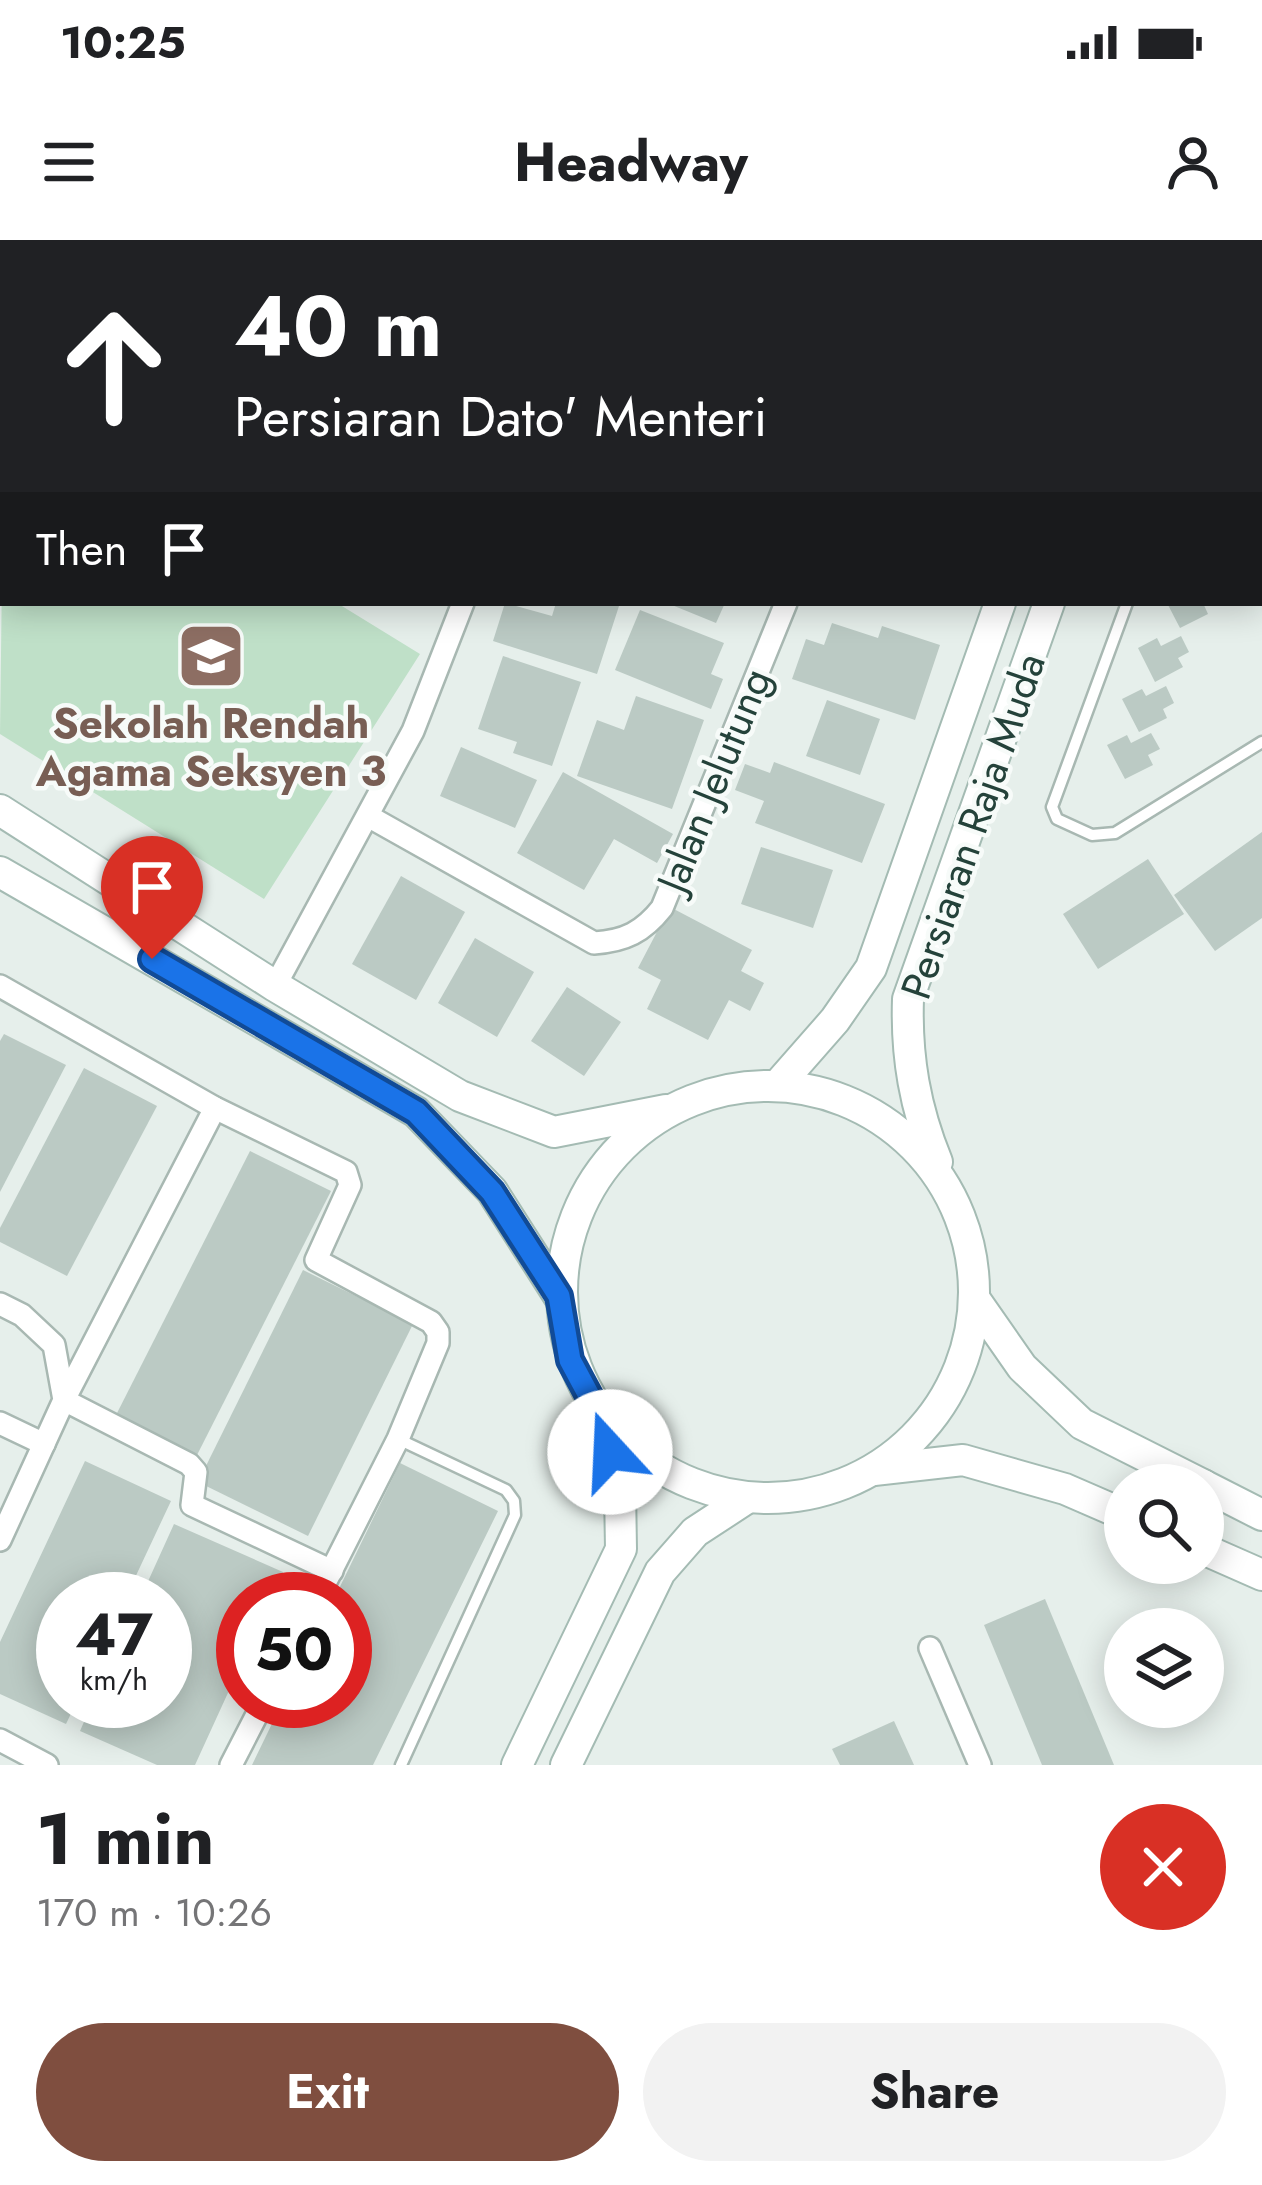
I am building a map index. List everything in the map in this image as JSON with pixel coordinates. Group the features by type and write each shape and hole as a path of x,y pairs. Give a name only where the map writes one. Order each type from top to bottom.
{"main road":[{"name":"Persiaran Raja Muda","path":"778,1085 835,1020 871,968 999,606"},
{"name":"Persiaran Raja Muda","path":"948,1187 914,1094 906,1047 908,999 1048,606"},
{"path":"0,810 275,986 460,1096 554,1132 669,1109 722,1090 778,1085 845,1100 904,1135 948,1187 970,1242 976,1301 962,1367 927,1426 874,1470"},
{"path":"0,872 416,1112 492,1192 559,1296"},
{"path":"517,1765 621,1549 620,1489 600,1416 570,1360 559,1296 572,1222 610,1157 669,1109"},
{"path":"976,1301 1022,1367 1082,1424 1161,1464"},
{"path":"600,1416 664,1473 747,1498 813,1494 874,1470 963,1460 1066,1489 1104,1506"},
{"path":"1224,1496 1262,1515"},
{"path":"566,1765 660,1571 695,1532 747,1498"},
{"path":"1224,1558 1262,1575"}],"street":[{"path":"275,986 413,731 462,606"},
{"name":"Jalan Jelutung","path":"368,816 595,944 635,934 662,908 785,606"},
{"path":"0,986 215,1108 346,1172 350,1185 316,1260 431,1322 438,1332 438,1343 398,1439 332,1571 193,1505 196,1472 189,1464 64,1400"},
{"path":"0,1540 64,1400 215,1108"},
{"path":"0,1304 22,1315 54,1345 64,1400"},
{"path":"0,1423 44,1444"},
{"path":"930,1648 980,1765"},
{"path":"231,1765 250,1728"},
{"path":"0,1740 47,1765"}],"lane":[{"path":"1125,606 1052,807 1057,819 1092,835 1114,833 1262,742"},
{"path":"398,1439 506,1490 514,1501 515,1515 401,1765"}],"green space":[{"name":"Sekolah Rendah Agama Seksyen 3","path":"2,606 342,606 420,654 264,899 0,734"}],"building":[{"path":"504,606 552,616 555,606 619,606 597,674 493,641"},
{"path":"674,606 724,606 716,623"},
{"path":"1169,606 1204,606 1208,614 1180,628"},
{"path":"640,610 724,643 711,674 723,679 711,709 615,670"},
{"path":"832,623 878,638 882,626 940,645 915,720 792,679 806,639 824,645"},
{"path":"1181,636 1189,652 1178,658 1183,667 1155,682 1138,648 1157,638 1161,646"},
{"path":"503,656 581,682 552,766 513,753 517,742 478,729"},
{"path":"1166,686 1174,703 1163,709 1167,718 1139,732 1122,699 1142,689 1146,696"},
{"path":"636,696 704,720 672,809 577,776 597,720 624,730"},
{"path":"827,700 880,719 860,775 806,756"},
{"path":"1151,733 1160,749 1148,755 1153,765 1125,779 1107,745 1127,735 1131,743"},
{"path":"461,747 537,780 515,828 440,796"},
{"path":"774,762 885,804 862,863 755,823 764,801 735,790 745,764 770,773"},
{"path":"563,772 673,834 657,863 614,839 584,890 517,853"},
{"path":"1262,832 1262,918 1215,951 1174,895"},
{"path":"761,847 833,870 813,928 741,904"},
{"path":"1148,859 1184,914 1098,969 1063,914"},
{"path":"401,876 465,912 416,1000 352,964"},
{"path":"670,907 752,950 741,971 764,983 750,1011 729,1000 708,1040 647,1009 661,980 638,968"},
{"path":"475,938 534,972 497,1037 438,1003"},
{"path":"567,987 621,1022 584,1076 531,1041"},
{"path":"4,1034 66,1065 0,1192 0,1041"},
{"path":"84,1068 157,1106 67,1276 0,1242 0,1228"},
{"path":"250,1151 331,1191 195,1459 114,1419"},
{"path":"303,1270 413,1324 308,1536 198,1482"},
{"path":"85,1461 171,1501 138,1572 36,1572 36,1710 0,1694 0,1642"},
{"path":"400,1463 498,1511 373,1765 252,1765 270,1728 372,1728 372,1572 347,1572"},
{"path":"174,1524 283,1572 216,1572 216,1719 195,1765 157,1765 80,1731 192,1728 192,1572 152,1572"},
{"path":"1045,1599 1114,1765 1042,1765 984,1625"},
{"path":"894,1721 914,1765 840,1765 832,1749"}],"place":[{"name":"Sekolah Rendah Agama Seksyen 3","path":"211,656"}],"route":[{"path":"152,959 416,1112 492,1192 559,1296 570,1360 600,1416 610,1452"}]}
